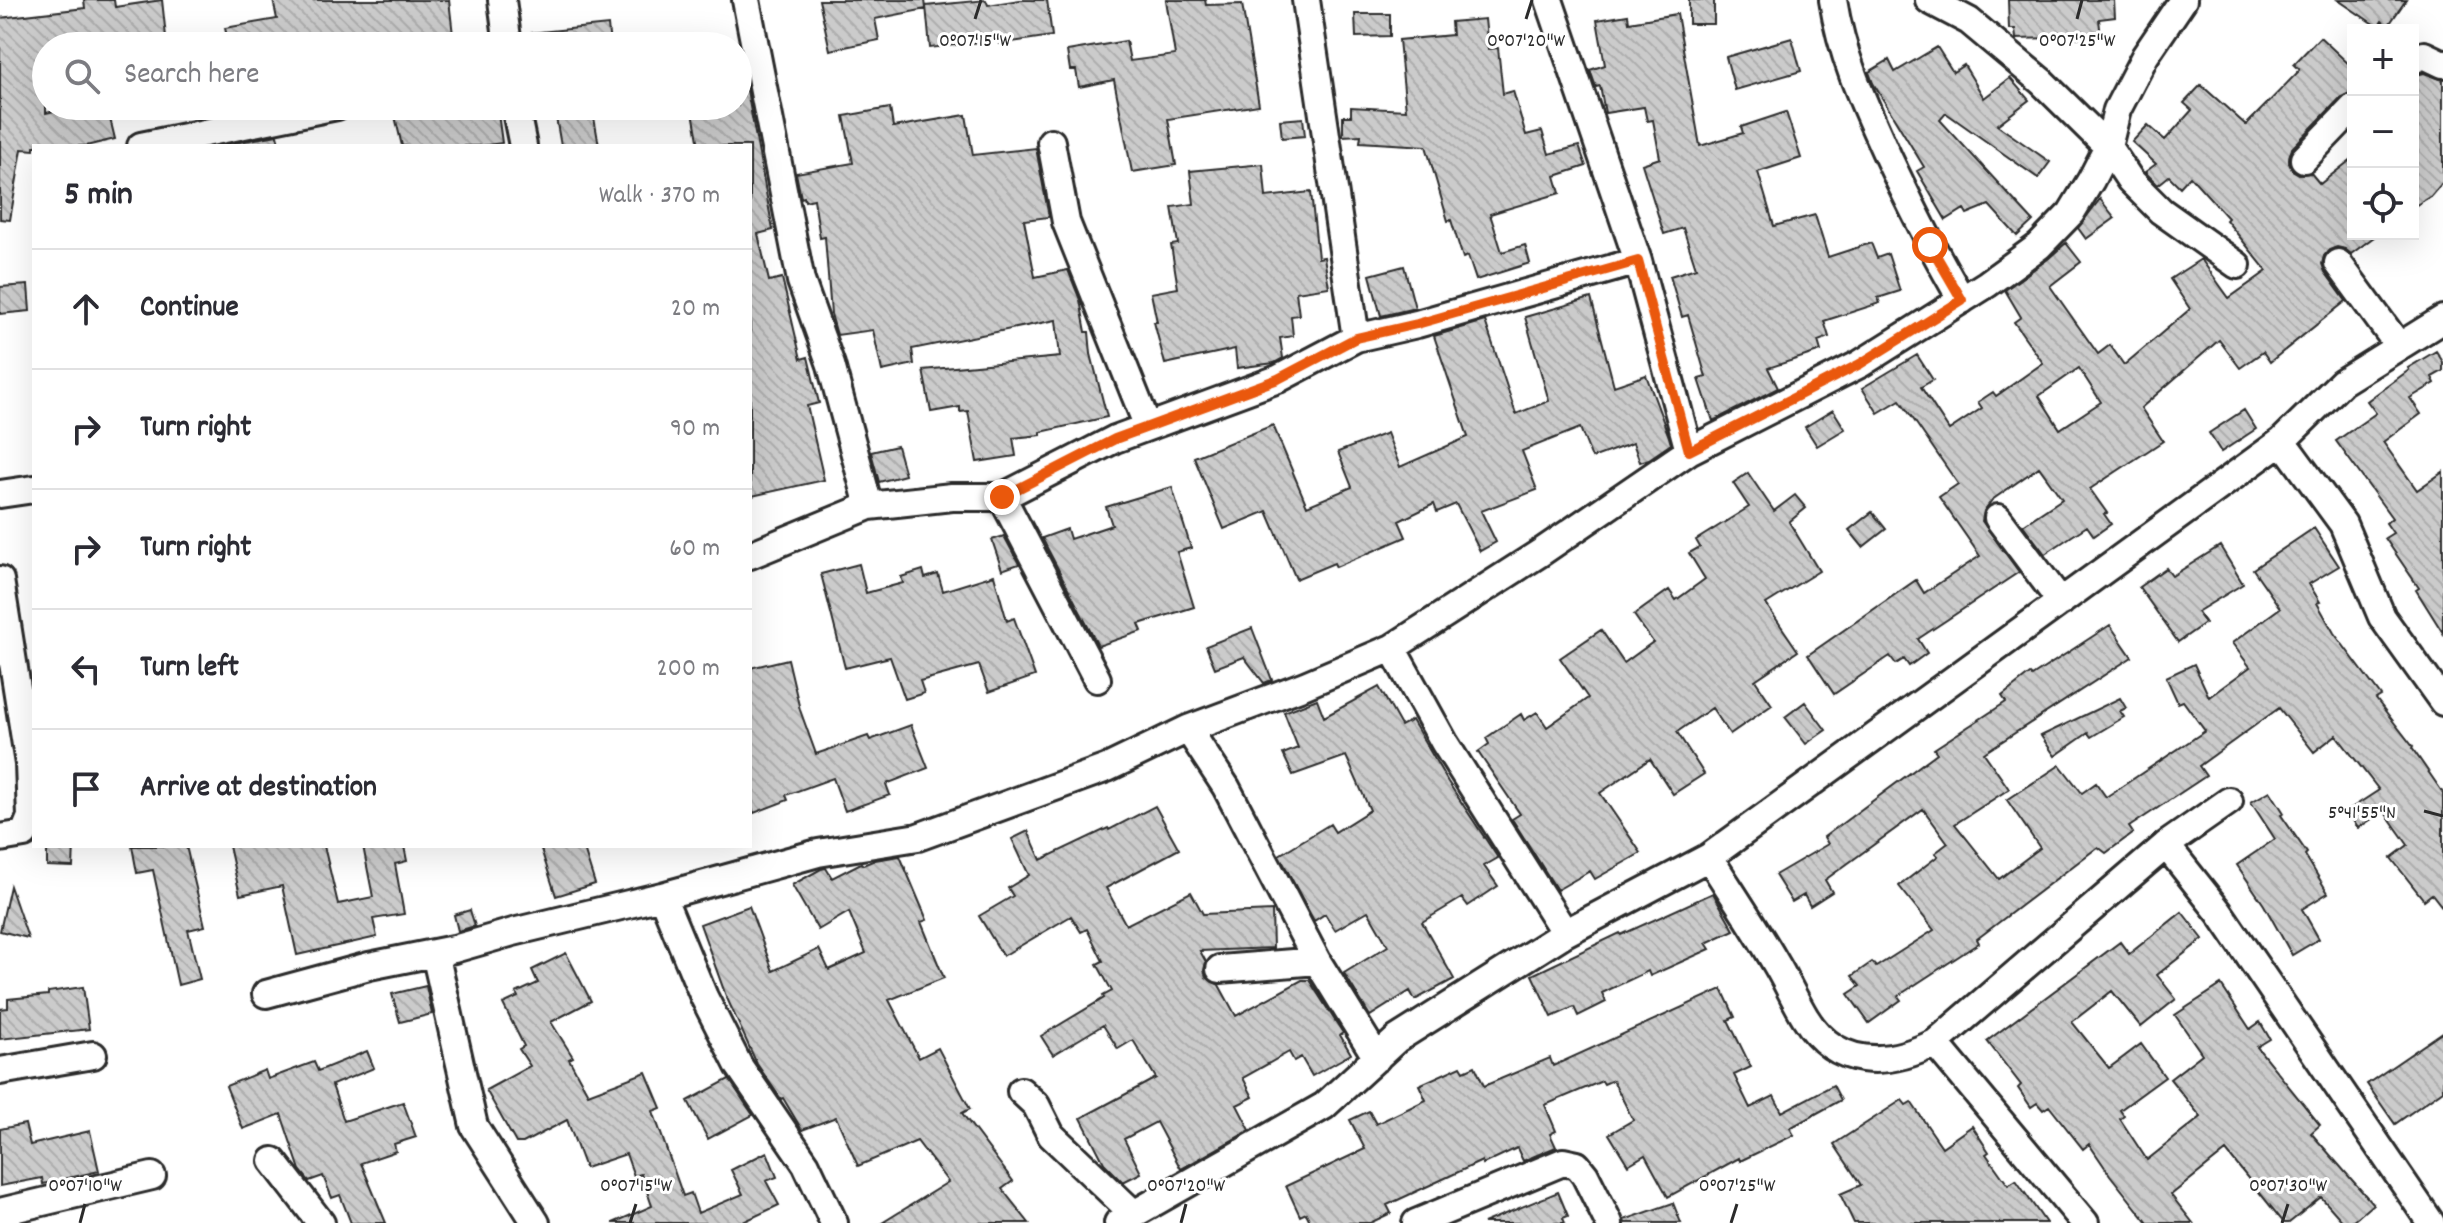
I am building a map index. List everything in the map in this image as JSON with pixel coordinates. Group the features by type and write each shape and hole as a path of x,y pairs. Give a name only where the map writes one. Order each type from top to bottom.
{"street":[{"path":"502,0 506,32"},
{"path":"746,0 801,281 831,365 869,506"},
{"path":"1306,0 1356,338"},
{"path":"1549,0 1638,261 1689,451"},
{"path":"1833,0 1839,36 1856,89 1930,245 1962,300"},
{"path":"1929,0 1969,21 2042,82 2108,147 2130,180 2161,211 2237,265"},
{"path":"266,994 369,966 435,953 662,896 818,853 918,837 1107,768 1188,729 1392,648 1540,553 1689,451 1860,364 1962,300 2039,246 2071,213 2108,147 2117,110 2145,56 2183,0"},
{"path":"2419,57 2424,55 2443,64"},
{"path":"2304,159 2347,114"},
{"path":"151,144 268,120"},
{"path":"518,120 523,144"},
{"path":"1051,142 1066,222 1148,427"},
{"path":"752,554 869,506 952,497 1002,497 1115,439 1278,379 1356,338 1417,324 1638,261"},
{"path":"2338,263 2398,345"},
{"path":"1021,1091 1036,1105 1051,1135 1126,1218 1324,1106 1397,1039 1565,933 1709,857 2282,441 2342,382 2443,319"},
{"path":"2282,441 2343,524 2382,617 2443,702"},
{"path":"0,494 32,489"},
{"path":"1002,497 1097,679"},
{"path":"1998,518 2061,602"},
{"path":"0,580 29,764 31,817 24,834 0,838"},
{"path":"1392,648 1444,742 1565,933"},
{"path":"1188,729 1226,787 1317,961 1377,1058"},
{"path":"1709,857 1776,962 1806,1019 1821,1038 1835,1049 1854,1057 1886,1059 1913,1053 1935,1043 2166,845 2229,801"},
{"path":"2166,845 2219,912 2431,1223"},
{"path":"662,896 704,997 739,1066 806,1164 834,1223"},
{"path":"435,953 474,1126 536,1223"},
{"path":"1220,969 1317,961"},
{"path":"1935,1043 2085,1223"},
{"path":"0,1071 93,1055"},
{"path":"273,1161 321,1223"},
{"path":"1416,1223 1563,1162 1577,1165 1585,1175 1609,1223"},
{"path":"0,1212 152,1176"}],"building":[{"path":"84,0 114,0 115,7 162,0 165,32 32,32 32,120 110,120 115,139 94,144 32,144 32,150 22,149 10,220 0,219 0,18 85,8"},
{"path":"273,0 449,0 453,32 226,32 225,28 277,19"},
{"path":"819,0 925,0 926,9 875,19 879,40 830,50"},
{"path":"986,0 988,5 1047,0 1052,36 999,44 998,40 930,48 926,6"},
{"path":"1166,0 1205,0 1206,5 1242,4 1259,105 1168,119 1176,165 1132,172 1114,80 1079,87 1076,70 1070,70 1067,51 1126,41 1130,61 1175,55"},
{"path":"1689,0 1714,0 1714,24 1689,24"},
{"path":"2008,0 2114,0 2115,17 2099,19 2101,37 2016,39 2015,29 2009,29"},
{"path":"2338,0 2406,0 2389,24 2382,21 2374,24"},
{"path":"1355,14 1390,14 1390,36 1356,37"},
{"path":"1677,14 1700,146 1743,133 1741,127 1786,112 1801,158 1758,172 1774,226 1815,215 1828,257 1871,243 1877,258 1888,254 1900,291 1878,298 1880,303 1824,321 1829,337 1818,341 1821,351 1768,368 1778,388 1713,421 1699,379 1706,377 1688,315 1682,317 1670,276 1696,268 1683,228 1664,234 1642,164 1660,158 1653,120 1647,121 1644,107 1605,113 1600,86 1596,87 1590,70 1605,65 1597,20 1628,15 1629,22"},
{"path":"1485,19 1488,49 1498,48 1503,94 1513,91 1526,135 1542,131 1549,154 1579,146 1586,166 1555,176 1560,193 1490,214 1502,252 1525,245 1530,263 1476,280 1468,256 1463,258 1451,220 1448,221 1426,146 1360,142 1361,135 1343,136 1343,116 1351,116 1351,107 1406,110 1399,40 1452,35 1451,22"},
{"path":"608,25 609,32 541,32"},
{"path":"2320,37 2347,62 2347,94 2292,148 2289,163 2292,170 2299,174 2311,173 2320,184 2347,163 2347,240 2370,240 2351,254 2337,247 2329,250 2322,264 2346,301 2270,362 2263,352 2240,368 2219,340 2141,408 2163,441 2090,489 2111,524 2094,536 2087,526 2045,554 2023,525 2062,499 2039,467 1992,500 1984,511 1982,521 2019,572 1918,639 1927,653 1909,666 1904,659 1896,664 1890,656 1834,694 1808,655 1916,580 1924,593 1980,556 1939,497 1958,484 1900,400 1878,413 1862,388 1917,355 1933,380 1921,387 1949,430 1982,408 1978,402 1993,392 1996,396 2043,363 2014,322 2021,317 2005,290 2066,243 2081,262 2050,286 2098,354 2110,345 2124,365 2190,309 2170,279 2201,259 2229,298 2267,271 2226,220 2228,218 2190,176 2180,187 2169,176 2158,185 2145,172 2156,164 2132,142 2148,125 2165,140 2192,110 2184,103 2201,85 2246,125 2300,70 2294,64","holes":["2079,368 2101,402 2060,429 2039,396"]},
{"path":"1792,38 1801,71 1735,90 1726,57"},
{"path":"1937,47 1953,72 1964,65 1984,98 2010,78 2029,100 1997,125 2050,162 2038,178 1946,113 1940,120 2033,221 2017,236 1989,205 1967,214 1964,209 1946,220 1917,171 1924,167 1873,83 1869,72 1889,60 1895,72"},
{"path":"2424,73 2443,80 2443,182 2431,196 2419,203 2419,96 2419,74"},
{"path":"890,108 893,127 966,115 973,155 1036,148 1049,217 1024,220 1035,277 1068,270 1080,300 1086,332 1089,332 1091,354 1107,417 1041,432 1041,435 1013,438 1016,456 977,462 968,411 960,412 960,407 931,412 923,370 1060,357 1056,320 912,349 914,364 882,371 873,330 837,335 831,314 825,237 820,238 814,199 805,201 804,197 801,198 796,173 853,163 844,116"},
{"path":"752,117 773,230 758,234 769,281 782,278 801,359 808,357 819,403 807,406 824,480 752,496 752,144 699,144 694,120 752,120"},
{"path":"1303,118 1305,136 1282,138 1280,120"},
{"path":"396,120 499,120 502,143 495,144 402,144"},
{"path":"556,120 594,120 599,144 561,144"},
{"path":"277,135 279,144 229,144"},
{"path":"1263,164 1266,197 1311,192 1318,258 1324,257 1329,287 1296,292 1299,315 1291,316 1293,336 1280,338 1283,358 1274,363 1237,368 1235,349 1165,364 1154,322 1157,322 1151,293 1178,288 1171,245 1178,244 1172,207 1194,204 1190,171"},
{"path":"2100,199 2115,218 2086,239 2078,228"},
{"path":"1404,266 1415,308 1381,316 1370,275"},
{"path":"28,285 30,311 0,314 0,287"},
{"path":"1591,298 1614,386 1646,375 1669,437 1671,444 1649,459 1640,462 1633,443 1592,458 1580,428 1522,451 1537,490 1481,511 1496,542 1480,551 1456,504 1437,512 1434,504 1399,521 1406,537 1336,567 1334,563 1296,579 1267,511 1224,529 1194,457 1273,425 1307,506 1352,487 1338,452 1387,433 1400,467 1468,437 1434,336 1485,321 1516,414 1549,401 1525,317"},
{"path":"2436,351 2443,362 2443,371 2432,377 2435,383 2410,398 2421,414 2383,442 2417,490 2443,472 2443,633 2416,590 2419,588 2385,538 2393,533 2386,523 2392,518 2336,441 2376,413 2367,401 2408,368"},
{"path":"1833,410 1845,429 1817,446 1805,427"},
{"path":"2244,410 2256,429 2221,452 2209,433"},
{"path":"897,446 905,475 879,482 871,452"},
{"path":"1748,473 1774,511 1795,495 1806,508 1789,522 1819,571 1766,604 1798,651 1755,680 1772,705 1730,734 1712,708 1677,732 1704,774 1673,794 1650,759 1600,793 1641,853 1595,879 1590,871 1557,890 1512,819 1520,814 1478,752 1489,744 1486,738 1521,714 1524,720 1537,712 1547,727 1588,698 1560,658 1601,630 1624,663 1653,642 1634,615 1669,590 1676,600 1705,579 1689,553 1700,547 1696,540 1749,507 1733,483"},
{"path":"1172,487 1191,548 1177,552 1194,607 1139,624 1142,631 1098,646 1042,538 1067,529 1070,539 1112,525 1106,507"},
{"path":"1872,512 1886,529 1863,547 1849,530"},
{"path":"2314,528 2339,566 2309,584 2320,602 2317,603 2334,633 2381,696 2376,699 2443,793 2443,908 2432,894 2424,900 2391,858 2408,845 2384,811 2358,828 2347,811 2379,790 2336,735 2314,752 2279,708 2199,766 2206,776 2129,827 2133,833 2106,853 2098,847 1977,939 1979,943 1898,996 1901,1000 1869,1023 1848,994 1860,986 1852,976 1872,962 1876,967 1934,930 1899,886 1938,856 1935,853 1948,843 1923,809 1825,880 1832,892 1810,906 1804,895 1792,902 1775,875 1828,844 1824,837 1937,753 1934,749 2006,702 2002,696 2030,674 2032,676 2110,625 2132,657 1984,753 2009,789 1955,824 1999,879 2040,848 2007,800 2060,765 2082,793 2096,783 2106,797 2205,731 2183,701 2178,703 2166,677 2194,664 2209,697 2250,667 2232,643 2280,608 2253,569"},
{"path":"1004,536 1019,564 1002,570 992,540"},
{"path":"2220,546 2243,584 2197,612 2205,623 2178,642 2139,587 2166,568 2172,576"},
{"path":"859,564 866,593 903,583 901,577 923,570 925,578 938,574 943,591 994,575 1007,621 1014,618 1035,676 989,692 979,665 920,681 924,693 905,699 890,657 845,668 821,574"},
{"path":"1252,628 1272,680 1264,683 1244,657 1215,668 1206,646"},
{"path":"788,659 800,710 816,754 911,725 928,768 886,784 890,795 845,811 833,778 786,795 788,800 754,813 752,668"},
{"path":"1379,687 1401,726 1412,720 1498,858 1484,866 1498,886 1468,906 1462,898 1422,922 1454,979 1415,1000 1410,991 1370,1016 1344,973 1388,946 1368,911 1335,930 1325,914 1314,921 1279,855 1330,824 1335,832 1370,810 1346,756 1293,775 1283,754 1298,748 1284,712 1317,699 1324,717"},
{"path":"2120,698 2126,708 2120,711 2124,717 2091,737 2088,733 2055,756 2041,736"},
{"path":"1805,702 1826,730 1806,744 1785,717"},
{"path":"2270,791 2328,893 2302,909 2319,939 2292,955 2237,865 2275,839 2251,802"},
{"path":"1155,806 1179,849 1106,888 1126,925 1191,892 1203,914 1272,911 1273,948 1200,951 1206,962 1206,977 1219,985 1236,1016 1302,980 1309,980 1343,1033 1340,1035 1351,1054 1312,1076 1301,1057 1294,1061 1289,1052 1243,1078 1253,1097 1237,1105 1250,1130 1181,1169 1156,1122 1124,1139 1141,1173 1123,1182 1104,1163 1081,1118 1156,1078 1133,1040 1118,1049 1103,1025 1053,1055 1041,1036 1112,991 1097,964 1103,961 1087,929 1081,932 1071,916 1003,956 979,916 1013,896 1008,888 1029,875 1012,839 1028,831 1041,860"},
{"path":"47,848 74,848 73,867 47,866"},
{"path":"132,848 186,848 205,926 188,930 200,979 178,985 153,870 137,873"},
{"path":"229,848 324,848 338,904 373,897 363,848 404,848 407,861 395,864 404,914 373,919 377,937 297,955 282,886 240,895"},
{"path":"541,848 584,848 595,884 556,896"},
{"path":"900,856 927,920 921,922 944,978 889,1000 919,1058 938,1048 970,1109 962,1113 1013,1181 1002,1189 1029,1223 882,1223 948,1182 917,1141 858,1166 836,1117 802,1130 757,1064 726,996 700,924 749,906 773,971 819,949 829,970 866,953 849,912 818,930 792,885 821,869 826,868 832,878 861,863"},
{"path":"10,886 28,938 0,931"},
{"path":"1713,893 1734,930 1706,943 1710,949 1650,976 1648,971 1602,993 1606,1002 1578,1016 1574,1007 1552,1017 1532,975"},
{"path":"470,910 475,926 458,931 454,915"},
{"path":"2182,912 2203,939 2157,975 2176,999 2141,1027 2112,991 2072,1022 2109,1068 2141,1044 2165,1077 2120,1110 2124,1116 2120,1119 2147,1160 2201,1117 2170,1079 2202,1054 2175,1015 2221,985 2250,1029 2260,1022 2270,1039 2257,1047 2320,1125 2311,1133 2373,1204 2351,1223 2344,1223 2321,1197 2289,1223 2284,1223 2226,1151 2171,1195 2193,1223 2148,1223 2089,1144 2083,1149 2049,1106 2043,1110 2037,1103 2031,1107 2018,1088 2021,1085 1987,1041 2120,942 2129,954"},
{"path":"566,953 591,1001 551,1022 573,1057 569,1059 588,1094 646,1072 661,1108 653,1111 683,1196 691,1193 698,1213 743,1194 731,1170 767,1152 777,1177 766,1181 779,1205 741,1223 613,1223 652,1206 641,1174 634,1176 626,1154 585,1168 567,1120 523,1143 516,1143 486,1090 530,1066 519,1049 524,1046 503,1004 518,997 516,993 538,983 532,970"},
{"path":"426,986 432,1014 400,1022 392,994"},
{"path":"83,987 89,1029 0,1039 0,1009 8,1008 8,999"},
{"path":"1722,989 1735,1017 1728,1020 1751,1067 1734,1075 1750,1108 1774,1096 1782,1112 1833,1085 1841,1100 1790,1128 1794,1135 1740,1161 1739,1158 1668,1197 1645,1155 1628,1165 1609,1134 1633,1120 1613,1080 1604,1084 1602,1081 1545,1105 1556,1131 1550,1134 1556,1147 1523,1161 1517,1148 1483,1164 1482,1161 1387,1205 1391,1213 1370,1223 1311,1223 1306,1213 1300,1216 1286,1186 1365,1149 1350,1120 1369,1111 1376,1124 1426,1100 1419,1085 1461,1066 1464,1071 1475,1066 1484,1086 1550,1058 1553,1066"},
{"path":"2443,1032 2443,1090 2395,1124 2367,1084"},
{"path":"367,1051 374,1068 332,1085 344,1121 403,1102 416,1137 394,1144 396,1151 361,1163 386,1223 351,1223 340,1195 332,1198 323,1176 309,1181 300,1170 281,1114 243,1129 226,1086 265,1070 268,1079 314,1062 318,1071"},
{"path":"729,1079 753,1115 708,1139 688,1101"},
{"path":"1902,1100 1906,1105 1911,1102 1942,1147 1972,1126 1989,1152 1986,1154 2008,1185 2016,1180 2046,1223 1854,1223 1840,1194 1861,1185 1834,1144"},
{"path":"25,1124 30,1145 90,1131 99,1171 43,1184 42,1178 0,1186 0,1129"},
{"path":"1558,1192 1568,1216 1563,1218 1565,1223 1483,1223"},
{"path":"1673,1203 1681,1223 1625,1223 1624,1220"}],"route":[{"path":"1002,497 1115,439 1278,379 1356,338 1417,324 1638,261 1689,451 1860,364 1962,300 1930,245"}]}
